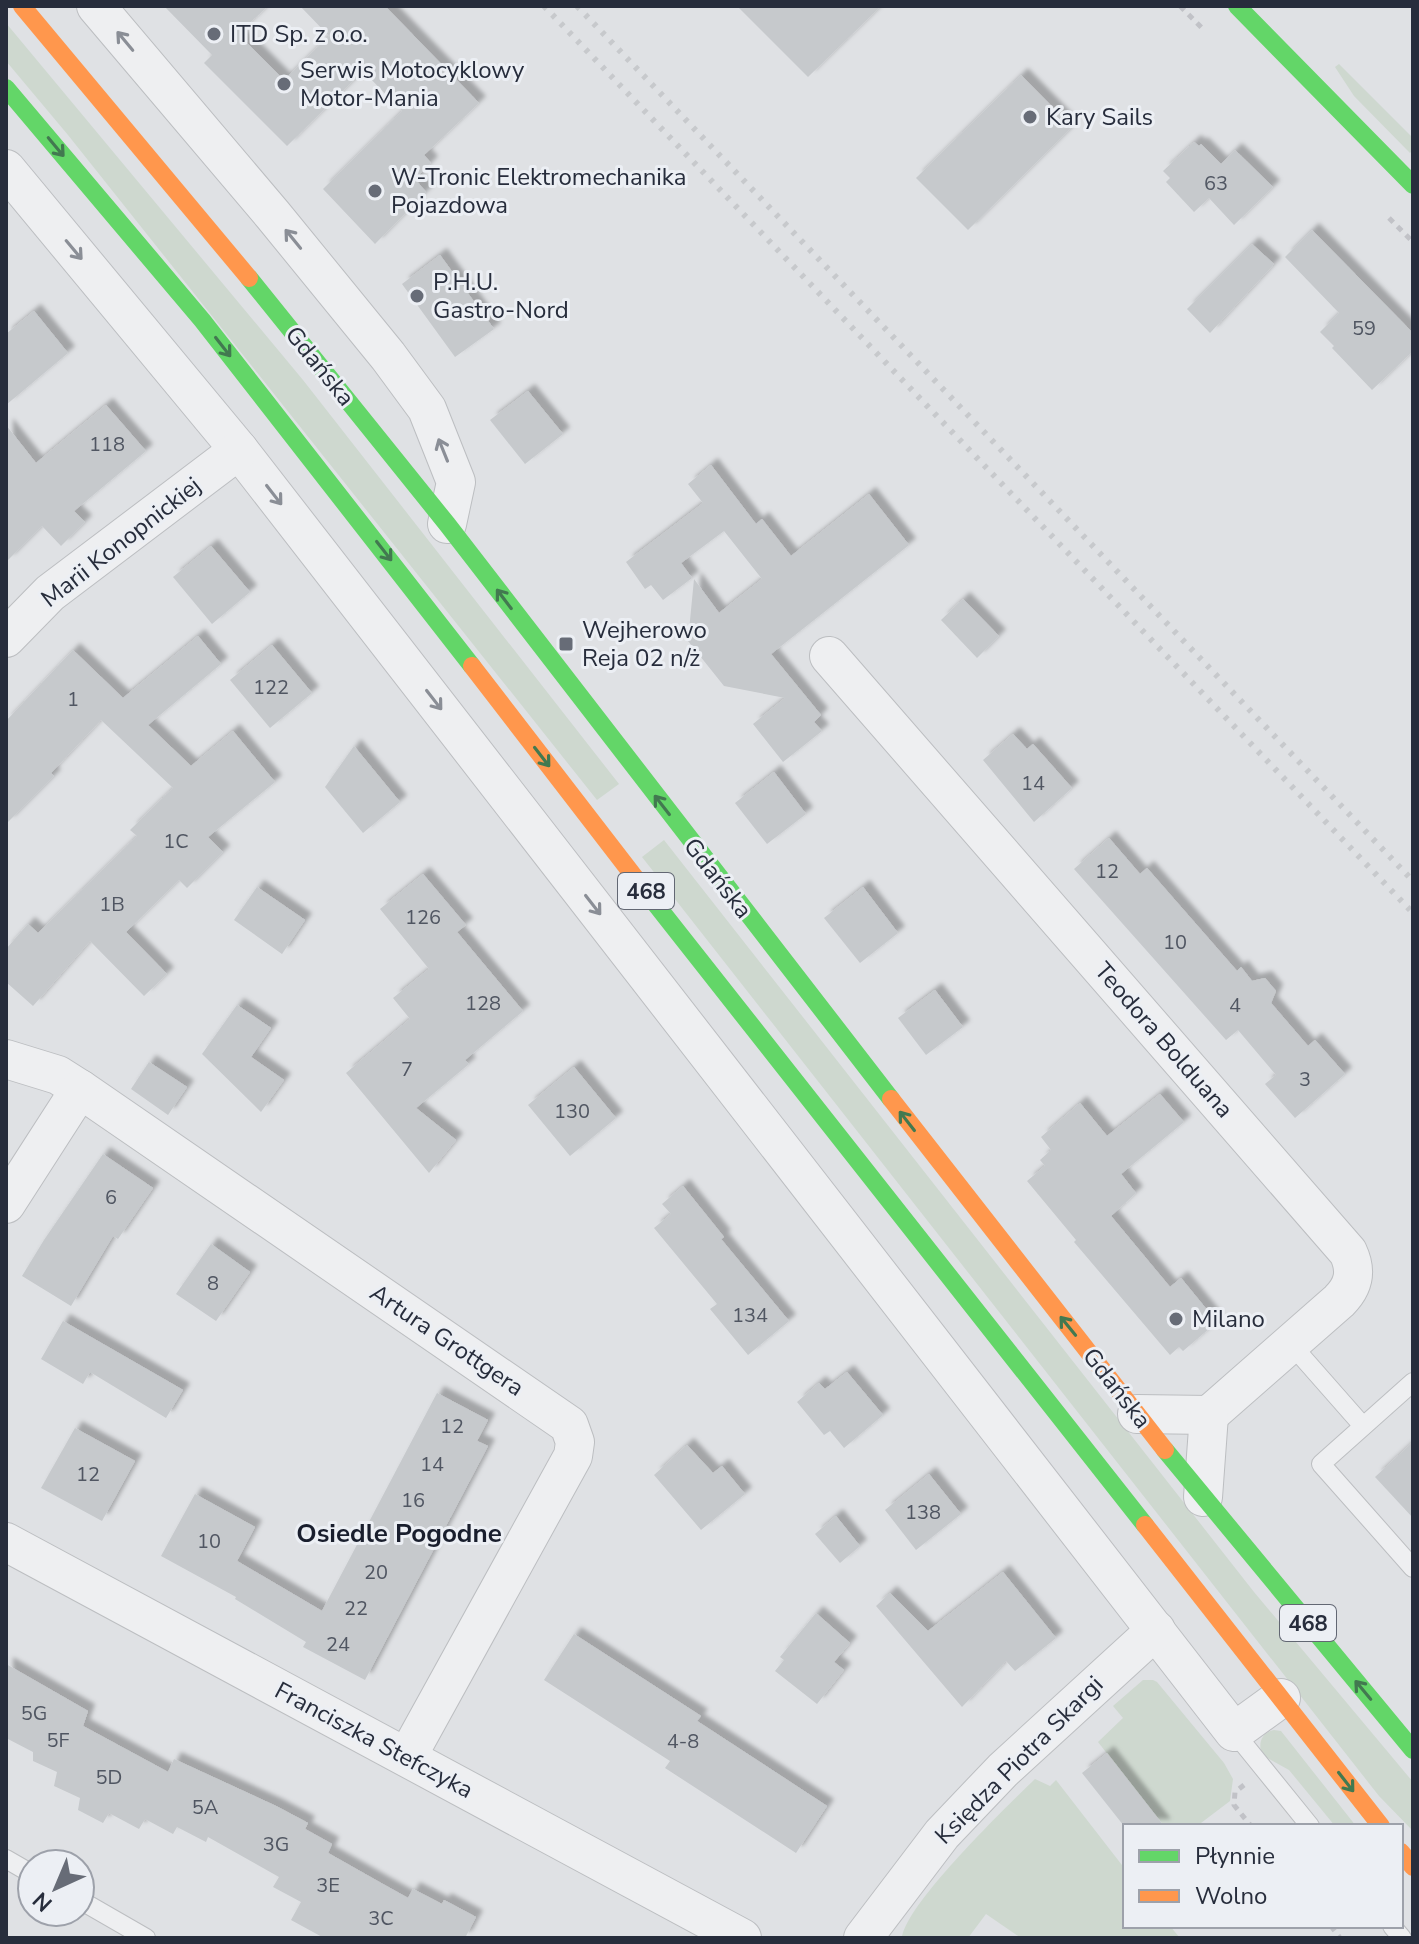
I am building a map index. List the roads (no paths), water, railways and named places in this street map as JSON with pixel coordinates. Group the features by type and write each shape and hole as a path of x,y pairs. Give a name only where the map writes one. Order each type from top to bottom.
{"main road":[{"name":"Gdańska","path":"22,6 256,286 447,524 1137,1414 1413,1750"},
{"path":"1237,6 1413,185"},
{"name":"468","path":"6,88 202,320 590,820 1379,1824"}],"street":[{"path":"96,6 273,215 388,356 427,409 456,482 447,524"},
{"path":"6,169 239,450 1234,1732 1281,1698"},
{"name":"Marii Konopnickiej","path":"6,638 50,593 239,450"},
{"name":"Teodora Bolduana","path":"829,656 1348,1252 1354,1264 1349,1291 1209,1415"},
{"name":"Artura Grottgera","path":"6,1059 58,1075 80,1089 569,1425 575,1442 573,1456 407,1757"},
{"path":"6,1204 80,1089"},
{"path":"1137,1414 1209,1415 1203,1497"},
{"name":"Franciszka Stefczyka","path":"6,1542 742,1938"},
{"name":"Księdza Piotra Skargi","path":"863,1938 942,1834 1003,1770 1156,1630"}],"lane":[{"path":"1290,1343 1363,1426"},
{"path":"1413,1382 1321,1464 1413,1568"},
{"path":"1234,1732 1308,1824"},
{"path":"96,1909 146,1938"}],"railway":[{"path":"544,6 1413,913"},
{"path":"577,6 1413,881"}],"place":[{"name":"ITD Sp. z o.o.","path":"214,34"},
{"name":"Serwis Motocyklowy Motor-Mania","path":"284,84"},
{"name":"Kary Sails","path":"1030,117"},
{"name":"W-Tronic Elektromechanika Pojazdowa","path":"375,191"},
{"name":"P.H.U. Gastro-Nord","path":"417,296"},
{"name":"Wejherowo Reja 02 n/ż","path":"566,644"},
{"name":"Milano","path":"1176,1319"}],"district":[{"name":"Osiedle Pogodne","path":"399,1533"}]}
